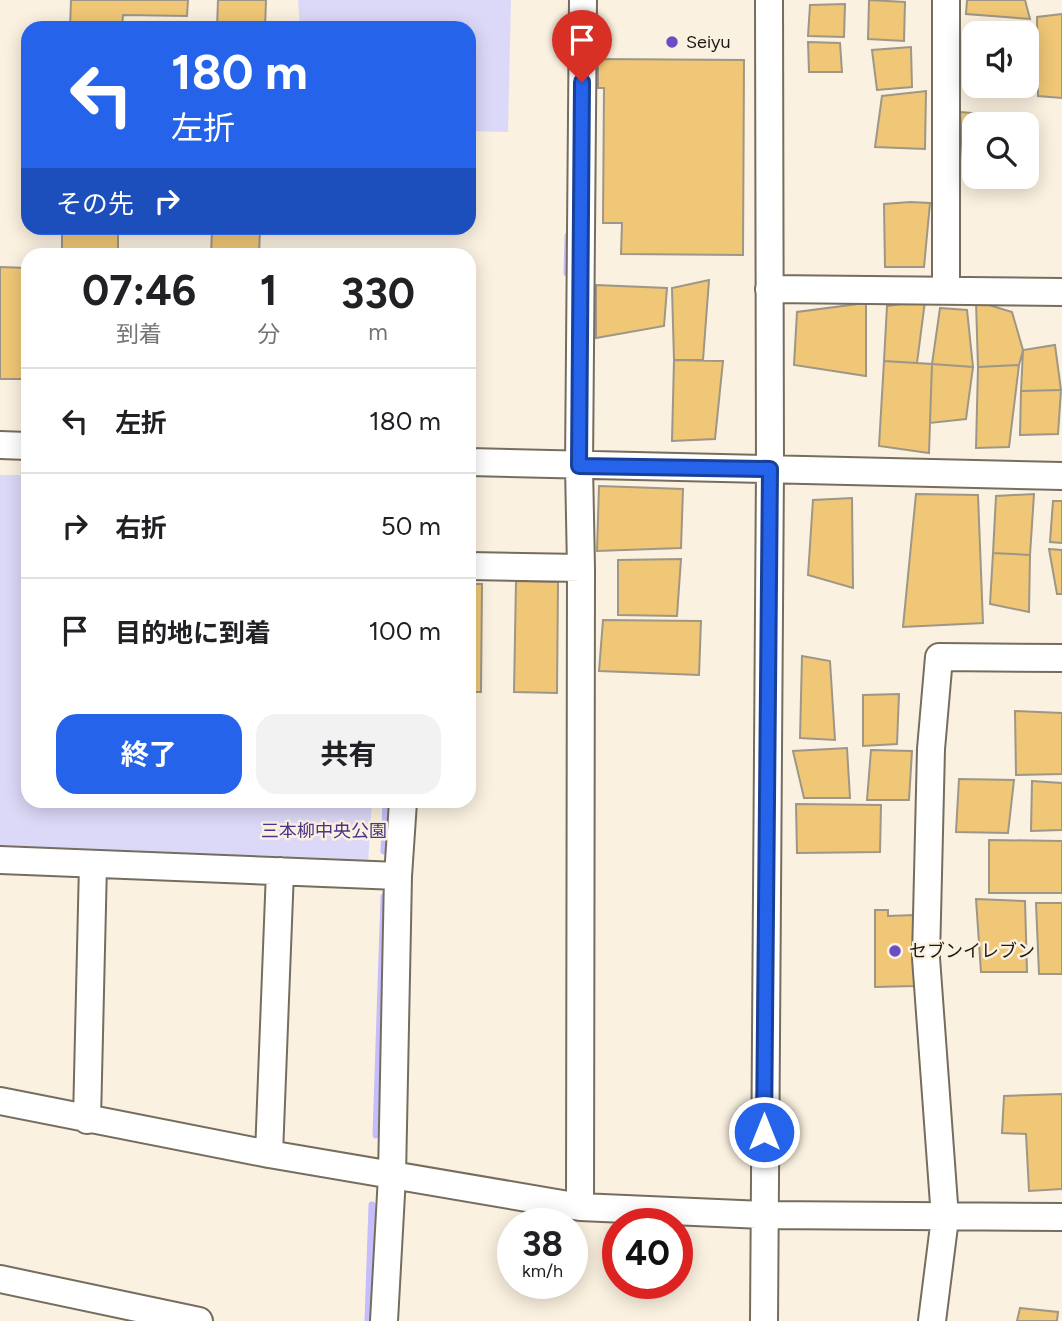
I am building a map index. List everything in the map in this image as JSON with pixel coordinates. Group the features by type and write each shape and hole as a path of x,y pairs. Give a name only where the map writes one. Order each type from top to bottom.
{"street":[{"path":"580,1207 579,466 583,0"},
{"path":"764,1321 770,469 769,0"},
{"path":"946,0 946,291"},
{"path":"769,289 1062,292"},
{"path":"0,446 21,446"},
{"path":"476,462 1062,476"},
{"path":"476,566 581,568"},
{"path":"932,1321 945,1218 926,958 931,749 939,657 1062,658"},
{"path":"384,1321 392,1176 398,876 403,808"},
{"path":"0,860 398,876"},
{"path":"87,1120 93,864"},
{"path":"270,1154 280,871"},
{"path":"0,1101 270,1154 580,1207 763,1215 1062,1217"},
{"path":"0,1279 200,1321"}],"green space":[{"path":"298,0 511,0 508,132 476,131 476,21 300,21"},
{"name":"三本柳中央公園","path":"0,475 21,475 21,808 372,808 368,863 0,847"}],"building":[{"path":"71,0 188,0 187,16 123,15 123,21 70,21"},
{"path":"218,0 266,0 265,21 217,21"},
{"path":"869,0 905,2 904,41 868,39"},
{"path":"967,0 1025,0 1030,19 966,14"},
{"path":"845,4 844,37 808,36 810,5"},
{"path":"1062,14 1062,98 1039,96 1037,17"},
{"path":"808,42 840,43 842,72 809,72"},
{"path":"911,47 912,87 877,90 872,50"},
{"path":"598,59 744,60 743,255 621,254 622,223 603,223 604,88 598,88"},
{"path":"926,91 925,149 875,147 882,96"},
{"path":"960,112 962,112 962,144"},
{"path":"930,203 924,267 885,267 884,204"},
{"path":"62,235 118,235 118,248 62,248"},
{"path":"212,235 260,235 259,248 211,248"},
{"path":"0,267 21,268 21,379 0,379"},
{"path":"709,280 703,360 674,360 672,288"},
{"path":"596,285 667,288 664,326 596,338"},
{"path":"925,301 917,363 884,361 887,306"},
{"path":"976,301 1012,312 1023,350 1019,365 978,367"},
{"path":"866,303 866,376 794,365 797,312"},
{"path":"940,308 967,310 973,367 932,364"},
{"path":"1055,345 1061,390 1021,391 1023,350"},
{"path":"674,360 723,361 715,439 672,441"},
{"path":"884,361 932,364 929,453 879,446"},
{"path":"932,364 973,367 966,419 930,423"},
{"path":"1019,365 1009,447 976,448 978,367"},
{"path":"1061,390 1058,434 1020,435 1021,391"},
{"path":"599,486 683,489 681,548 597,551"},
{"path":"916,494 978,495 983,623 903,627"},
{"path":"1034,494 1030,555 993,553 996,496"},
{"path":"852,498 853,588 808,575 813,500"},
{"path":"1053,501 1062,501 1062,543 1050,542"},
{"path":"1049,549 1062,550 1062,594 1057,594"},
{"path":"993,553 1030,555 1029,612 990,604"},
{"path":"681,559 677,616 618,615 618,560"},
{"path":"516,581 558,582 557,693 514,692"},
{"path":"476,584 482,584 481,692 476,692"},
{"path":"603,620 701,621 699,675 599,671"},
{"path":"802,656 830,661 835,740 800,738"},
{"path":"899,694 897,744 863,746 863,695"},
{"path":"1015,711 1062,713 1062,774 1016,775"},
{"path":"847,748 850,798 804,798 793,751"},
{"path":"871,750 912,751 909,800 867,800"},
{"path":"959,779 1014,780 1008,833 956,832"},
{"path":"1032,781 1062,783 1062,830 1031,831"},
{"path":"796,804 881,805 880,852 797,853"},
{"path":"989,840 1062,841 1062,893 989,893"},
{"path":"976,899 1025,901 1027,972 981,972"},
{"path":"1036,903 1062,903 1062,974 1039,974"},
{"name":"セブンイレブン","path":"875,910 888,910 888,916 914,915 915,986 875,987"},
{"path":"1062,1094 1062,1189 1029,1191 1026,1134 1002,1133 1004,1096"},
{"path":"1020,1308 1058,1312 1057,1321 1017,1321"}],"waterway":[{"path":"567,273 568,236"},
{"path":"384,851 386,808"},
{"path":"376,1135 384,897"},
{"path":"368,1321 372,1205"}],"place":[{"name":"Seiyu","path":"672,42"},
{"name":"セブンイレブン","path":"895,951"}],"route":[{"path":"582,82 579,466 770,469 764,1132"}]}
